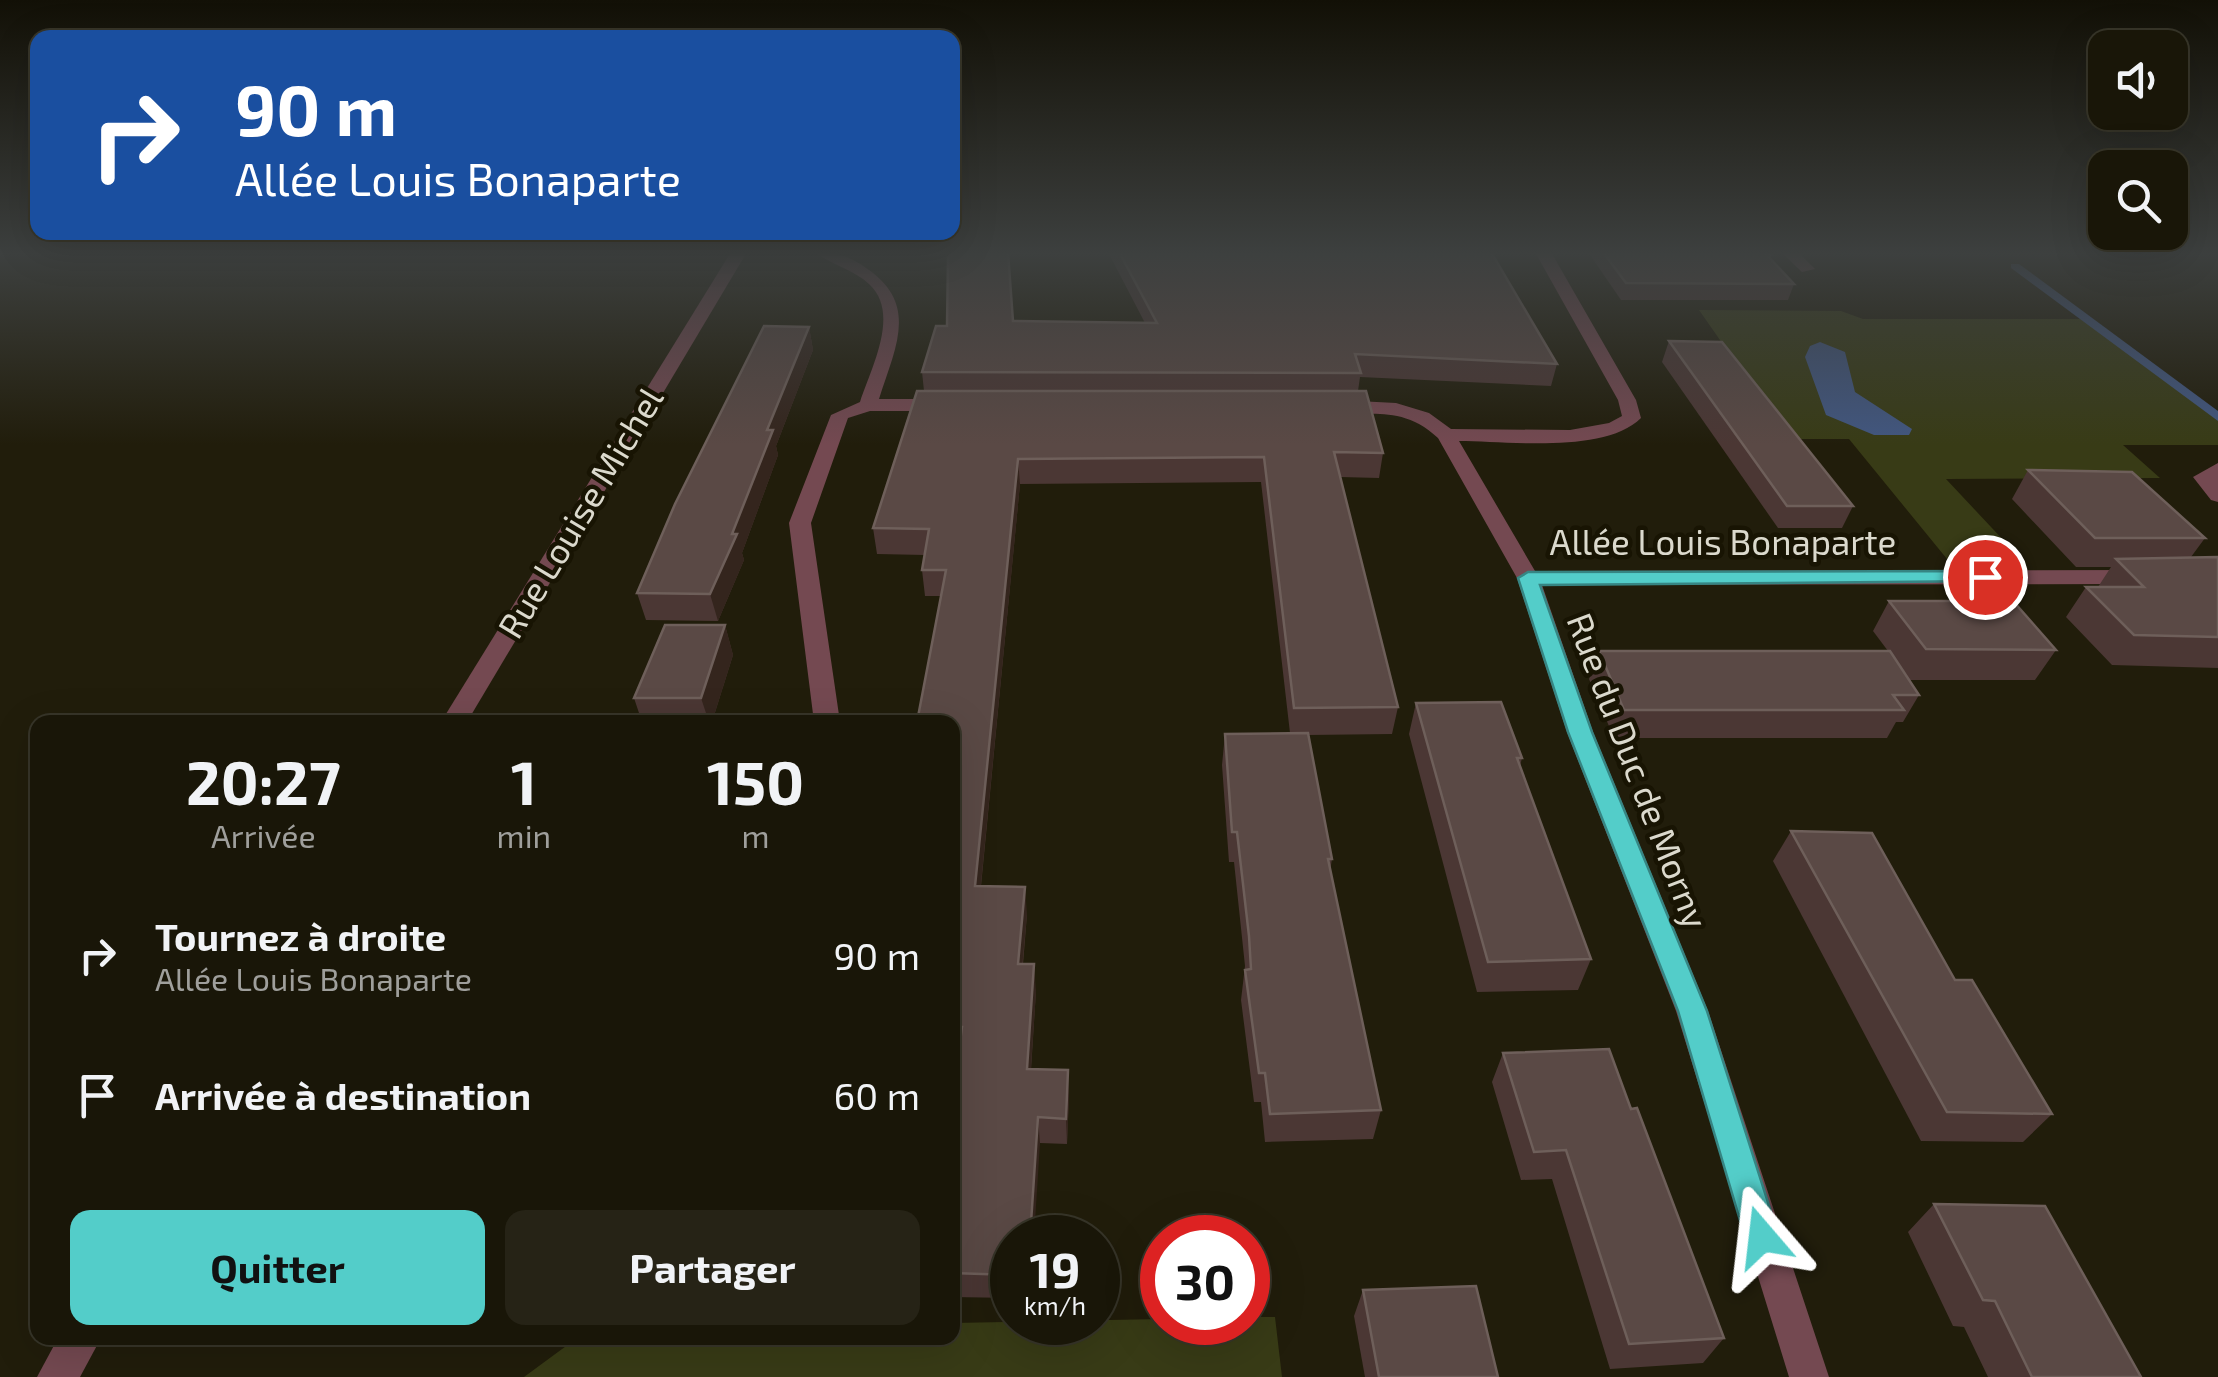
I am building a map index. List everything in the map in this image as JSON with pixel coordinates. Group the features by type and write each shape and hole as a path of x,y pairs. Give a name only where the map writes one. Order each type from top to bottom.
{"street":[{"name":"Rue Louise Michel","path":"458,715 700,316"},
{"path":"868,405 894,316"},
{"path":"1446,435 1592,433 1617,429 1632,418 1627,400 1579,316"},
{"path":"826,715 800,523 840,415 868,405 966,405"},
{"name":"Rue du Duc de Morny","path":"1320,406 1398,406 1432,419 1446,435 1528,578 1580,732 1692,1011 1809,1377"},
{"path":"2218,469 2203,477 2218,496"},
{"name":"Allée Louis Bonaparte","path":"1528,578 2169,578"},
{"path":"58,1377 77,1345"}],"green space":[{"path":"1703,316 2085,319 2218,417 2218,445 2123,445 2160,478 1946,479 2022,560 1947,559 1849,439 1789,439"},
{"path":"1270,1317 1275,1317 1282,1377 524,1377 567,1345 960,1345 960,1323 990,1322 990,1345 1120,1345 1120,1320 1140,1319 1140,1345 1270,1345"}],"water":[{"path":"1820,342 1845,352 1855,392 1912,429 1909,435 1874,435 1826,415 1805,357 1810,346"}],"building":[{"path":"947,316 1157,323 1153,316 1529,316 1557,364 1355,354 1361,373 922,372 936,326 947,326"},
{"path":"764,326 809,327 767,430 773,430 732,534 737,534 710,594 637,593 675,504"},
{"path":"1669,341 1722,342 1853,506 1787,506"},
{"path":"917,391 1366,391 1383,453 1334,452 1398,707 1294,708 1264,457 1018,459 975,886 1025,887 1018,964 1034,964 1027,1069 1068,1070 1066,1119 1038,1117 1032,1215 990,1215 990,1274 960,1273 960,715 918,715 946,570 922,570 929,529 873,528"},
{"path":"2028,470 2132,472 2205,538 2095,538"},
{"path":"2218,557 2218,637 2134,635 2086,587 2144,587 2116,559"},
{"path":"1889,601 2013,601 2056,650 1926,649"},
{"path":"665,625 725,625 701,698 634,698"},
{"path":"1599,651 1890,651 1919,695 1893,695 1904,710 1624,710"},
{"path":"1501,702 1522,758 1517,758 1591,959 1488,962 1416,703"},
{"path":"1308,733 1332,859 1328,859 1381,1110 1270,1114 1265,1073 1259,1073 1245,970 1251,969 1249,936 1237,832 1232,832 1225,734"},
{"path":"1791,831 1872,833 1955,980 1972,980 2052,1114 1947,1112"},
{"path":"1609,1049 1631,1109 1637,1108 1724,1338 1629,1344 1566,1150 1534,1152 1503,1053"},
{"path":"1934,1204 2045,1206 2141,1377 2032,1377 1995,1301 1983,1300"},
{"path":"1476,1286 1498,1377 1379,1377 1363,1290"}],"waterway":[{"path":"2083,316 2218,417"}],"route":[{"path":"1762,1237 1692,1011 1580,732 1528,578 1985,577"}]}
